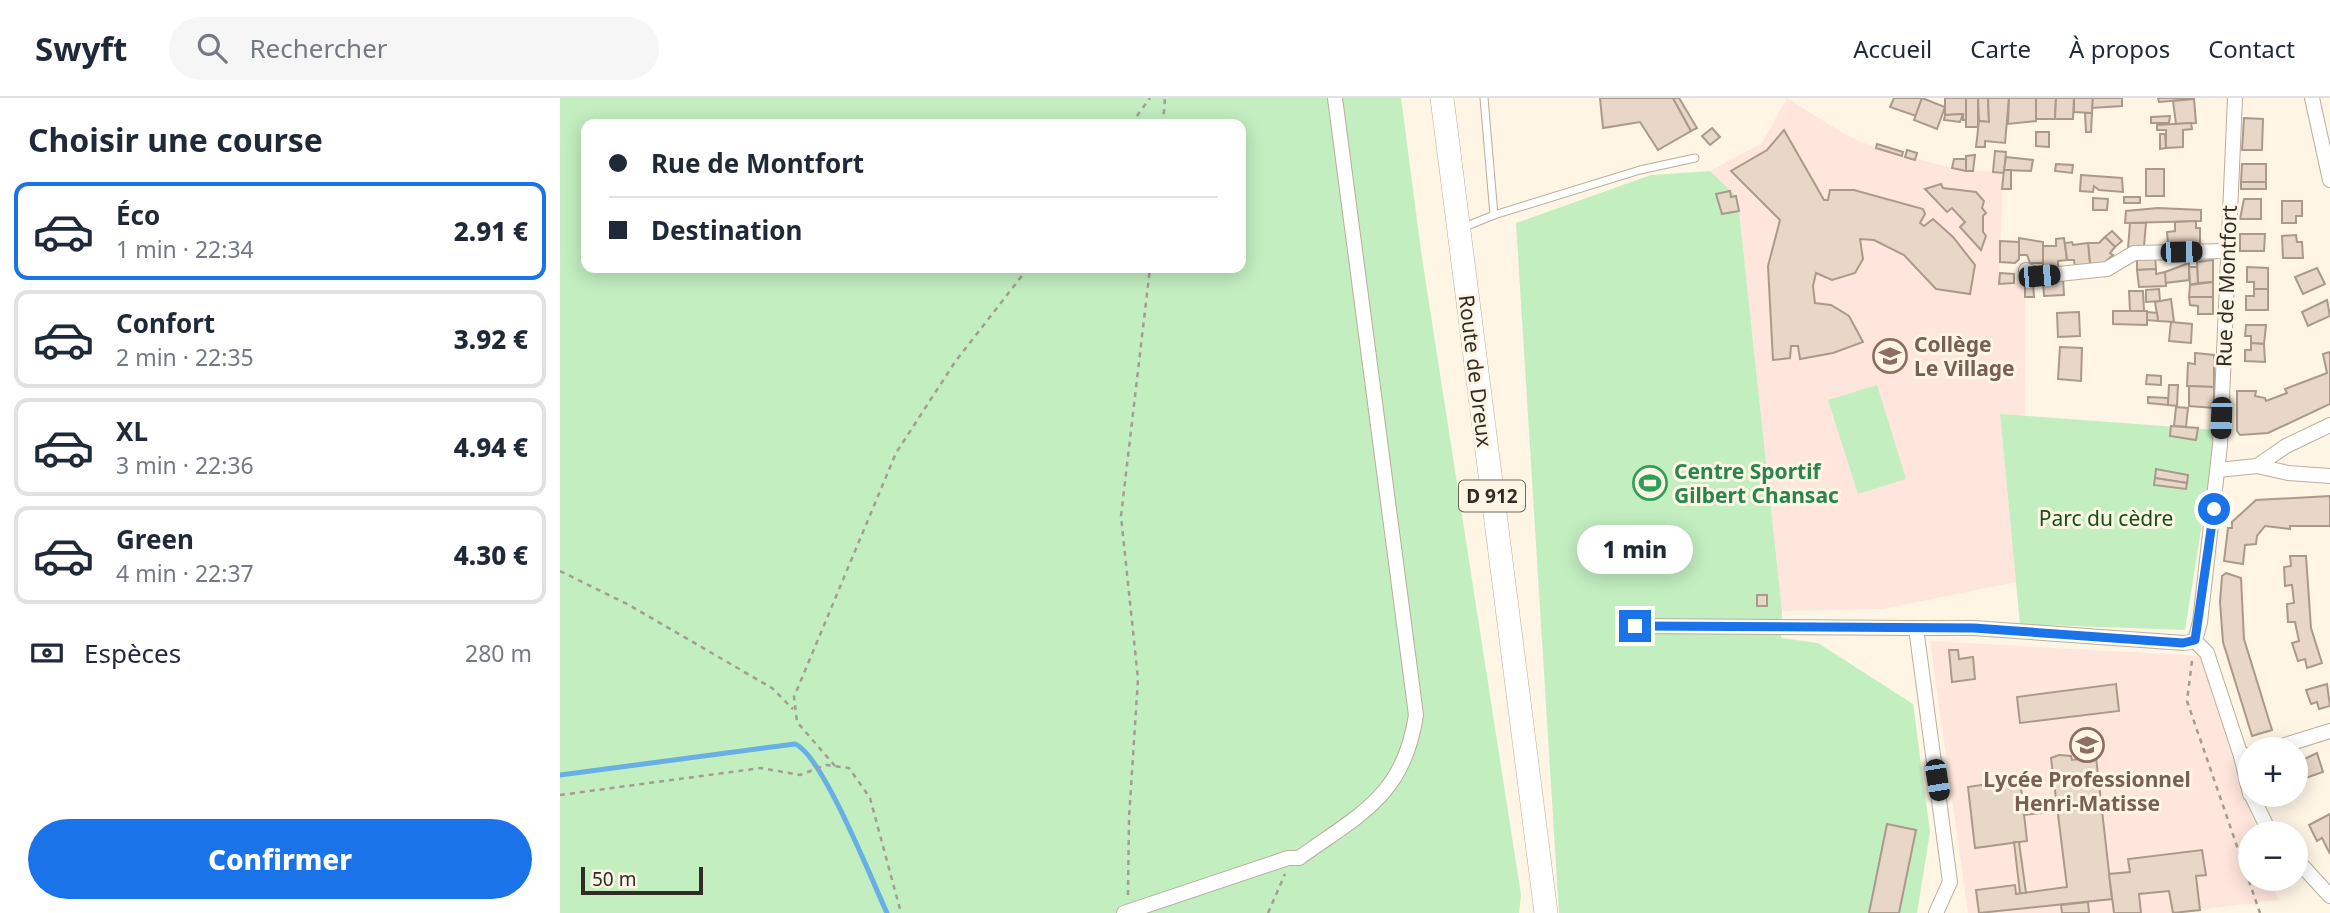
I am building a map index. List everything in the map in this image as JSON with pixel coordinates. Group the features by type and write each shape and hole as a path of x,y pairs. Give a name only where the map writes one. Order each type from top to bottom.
{"main road":[{"name":"Route de Dreux","path":"1442,98 1543,907"}],"street":[{"path":"1126,911 1288,858 1299,858 1379,800 1397,779 1411,746 1416,715 1335,98"},
{"name":"Rue de Montfort","path":"2195,640 2200,622 2218,470 2235,98"},
{"path":"2312,98 2330,180"},
{"path":"2026,270 2039,276 2107,270 2134,253 2227,251"},
{"path":"2257,466 2286,446 2330,425"},
{"path":"2218,470 2257,466 2288,473 2330,476"},
{"path":"1635,626 1974,628 2183,643 2195,640 2207,653 2239,737"},
{"path":"1916,628 1951,882 1936,913"},
{"path":"2308,738 2330,731"},
{"path":"2308,872 2330,896"}],"lane":[{"path":"1484,98 1494,215"},
{"path":"1459,230 1494,215 1640,170 1695,158"}],"path":[{"path":"1135,119 1150,98"},
{"path":"1163,119 1165,98"},
{"path":"835,766 797,722 793,709 794,697 896,453 955,362 1024,273"},
{"path":"1126,911 1138,679 1121,516 1149,273"},
{"path":"560,571 629,605 772,688 793,709"},
{"path":"2195,640 2187,701 2260,913"},
{"path":"560,795 761,768 800,775 812,768 826,765 849,768 870,798 901,913"},
{"path":"1268,913 1285,874 1299,858"}],"shaded area":[{"name":"Collège Le Village","path":"1787,98 1844,134 1876,148 1952,168 2003,173 1999,283 2025,283 2025,416 2000,414 2016,582 1883,609 1782,611 1739,211 1736,196 1710,171 1762,143"},
{"name":"Lycée Professionnel Henri-Matisse","path":"1930,641 2201,656 2238,773 2238,807 2249,807 2253,821 2238,821 2238,891 2275,891 2278,900 2173,913 1968,913"}],"green space":[{"path":"560,98 1401,98 1422,258 1521,895 1519,913 560,913"},
{"name":"Centre Sportif Gilbert Chansac","path":"1710,171 1736,196 1739,211 1782,611 1781,638 1818,643 1913,704 1930,832 1917,913 1559,913 1516,223 1651,175"},
{"path":"1877,385 1906,479 1858,494 1828,400"},
{"name":"Parc du cèdre","path":"2000,414 2217,430 2185,630 2020,624"}],"building":[{"path":"1600,98 1673,98 1691,131 1658,150 1640,122 1603,128"},
{"path":"1673,98 1679,98 1697,128 1691,131"},
{"path":"1894,98 1922,98 1916,116 1890,107"},
{"path":"1922,98 1945,107 1937,129 1914,120"},
{"path":"1945,98 1966,98 1966,120 1963,120 1963,114 1945,115"},
{"path":"1966,98 1978,98 1978,127 1966,127"},
{"path":"1978,98 1988,98 1989,122 1979,121"},
{"path":"1988,98 2009,98 2005,143 1985,141 1985,147 1976,147 1979,121 1989,122"},
{"path":"2009,98 2036,98 2036,121 2008,124"},
{"path":"2036,98 2056,98 2055,119 2036,119"},
{"path":"2056,98 2074,98 2073,119 2055,119"},
{"path":"2074,98 2093,98 2092,113 2074,112"},
{"path":"2093,98 2122,98 2122,106 2092,108"},
{"path":"2158,98 2194,98 2194,99 2159,102"},
{"path":"2194,99 2196,123 2176,124 2173,101"},
{"path":"2085,113 2092,113 2091,132 2086,132"},
{"path":"1963,114 1960,122 1944,120 1945,115"},
{"path":"2170,116 2169,123 2151,123 2151,117"},
{"path":"2244,118 2263,119 2262,150 2242,150"},
{"path":"2191,123 2192,129 2183,130 2183,147 2166,148 2166,130 2157,130 2157,125"},
{"path":"1712,128 1720,137 1710,145 1702,136"},
{"path":"1784,130 1824,200 1828,200 1830,190 1854,190 1923,209 1925,214 1920,223 1924,226 1933,219 1953,237 1975,265 1970,294 1936,289 1904,255 1874,240 1860,239 1863,259 1855,273 1832,280 1816,273 1813,286 1815,303 1831,305 1849,316 1863,342 1833,353 1800,359 1798,346 1791,346 1790,358 1773,360 1768,266 1780,220 1731,171 1767,150"},
{"path":"2036,132 2049,132 2049,147 2036,146"},
{"path":"2160,134 2165,134 2166,148 2160,149"},
{"path":"1877,144 1903,152 1902,156 1876,148"},
{"path":"1907,150 1917,153 1915,160 1905,157"},
{"path":"1995,151 2006,152 2004,173 1993,172"},
{"path":"1975,155 1973,171 1966,171 1966,156"},
{"path":"2006,157 2033,160 2031,171 2004,170"},
{"path":"1954,159 1966,159 1966,171 1952,168"},
{"path":"2056,164 2073,165 2072,173 2055,171"},
{"path":"2242,164 2266,164 2266,182 2241,182"},
{"path":"2146,169 2164,169 2164,196 2146,196"},
{"path":"2004,170 2011,170 2011,189 2002,189"},
{"path":"2081,175 2122,178 2123,192 2099,190 2094,186 2093,192 2080,191"},
{"path":"2241,182 2266,182 2266,189 2241,189"},
{"path":"1941,184 1943,188 1976,192 1984,201 1982,208 1986,213 1983,216 1983,232 1986,236 1981,250 1960,227 1965,222 1952,208 1947,212 1925,189"},
{"path":"1730,191 1731,197 1736,196 1739,211 1722,214 1716,194"},
{"path":"2124,197 2140,197 2140,203 2124,203"},
{"path":"2093,198 2108,199 2107,210 2093,210"},
{"path":"2244,199 2261,199 2261,219 2240,219"},
{"path":"2282,201 2302,201 2302,216 2296,216 2296,223 2282,223"},
{"path":"2158,208 2201,210 2201,221 2125,223 2126,211"},
{"path":"2196,221 2196,228 2200,228 2200,243 2168,243 2167,232 2175,231 2175,222"},
{"path":"2130,223 2146,223 2144,246 2128,248"},
{"path":"2112,231 2122,241 2115,247 2105,237"},
{"path":"2240,234 2265,234 2264,251 2240,251"},
{"path":"2296,235 2297,242 2302,242 2303,258 2283,258 2282,236"},
{"path":"2105,237 2115,247 2110,253 2113,255 2104,263 2090,265 2088,243 2099,243"},
{"path":"2019,238 2043,242 2043,263 2030,263 2027,255 2019,255"},
{"path":"2064,238 2067,260 2058,261 2058,268 2043,268 2043,246 2056,246 2056,239"},
{"path":"2000,241 2019,242 2019,259 2015,263 2000,262"},
{"path":"2072,242 2073,245 2088,243 2090,265 2075,267 2074,260 2067,260 2065,243"},
{"path":"2155,255 2156,269 2137,270 2137,256"},
{"path":"2213,260 2213,282 2198,283 2197,262"},
{"path":"2189,263 2189,280 2165,283 2165,272"},
{"path":"2189,267 2197,267 2198,283 2190,285"},
{"path":"2247,267 2268,268 2268,289 2254,289 2254,282 2247,282"},
{"path":"2317,268 2325,284 2303,294 2295,277"},
{"path":"2156,269 2156,274 2165,272 2166,286 2139,287 2137,270"},
{"path":"2000,273 2014,274 2014,283 1999,284"},
{"path":"2063,279 2064,295 2044,296 2043,281"},
{"path":"2033,282 2034,297 2025,297 2025,283"},
{"path":"2213,282 2213,297 2189,297 2190,285"},
{"path":"2159,289 2160,301 2146,302 2146,290"},
{"path":"2254,289 2268,289 2268,310 2246,310 2246,296 2254,296"},
{"path":"2129,291 2143,291 2144,311 2130,311"},
{"path":"2189,297 2213,297 2213,314 2198,314 2198,306 2190,305"},
{"path":"2171,299 2174,322 2158,321 2155,302"},
{"path":"2327,300 2330,316 2308,326 2302,312"},
{"path":"2113,311 2147,311 2147,325 2113,324"},
{"path":"2079,312 2080,336 2058,337 2057,313"},
{"path":"2147,312 2157,313 2158,321 2147,320"},
{"path":"2171,322 2192,324 2191,343 2169,341"},
{"path":"2246,325 2266,325 2264,344 2251,343 2251,336 2245,336"},
{"path":"2251,343 2264,344 2265,362 2245,361 2245,350 2251,350"},
{"path":"2060,347 2082,348 2081,381 2058,379"},
{"path":"2330,352 2330,404 2268,433 2240,435 2237,431 2237,391 2256,391 2255,396 2265,398 2266,401 2287,393 2285,389 2327,373 2323,354"},
{"path":"2195,353 2214,355 2214,387 2187,386 2188,363 2195,364"},
{"path":"2147,375 2161,376 2161,385 2146,384"},
{"path":"2169,385 2178,385 2177,406 2168,405"},
{"path":"2189,386 2214,387 2214,408 2189,406"},
{"path":"2148,397 2168,398 2168,405 2148,403"},
{"path":"2176,407 2188,408 2186,427 2174,426"},
{"path":"2171,426 2198,428 2196,440 2170,436"},
{"path":"2156,469 2188,475 2187,483 2155,478"},
{"path":"2155,478 2187,483 2186,489 2154,485"},
{"path":"2330,496 2330,526 2290,526 2290,529 2265,526 2257,536 2256,544 2245,545 2243,564 2224,561 2228,528 2232,528 2232,522 2256,500"},
{"path":"2290,556 2306,556 2311,628 2322,663 2307,668 2305,659 2298,661 2292,643 2299,641 2295,622 2288,622 2287,604 2294,603 2292,585 2285,586 2284,567 2291,566"},
{"path":"2226,573 2241,578 2244,639 2272,730 2252,736 2223,642 2220,602 2222,576"},
{"path":"1757,595 1767,595 1767,606 1757,606"},
{"path":"1949,650 1958,650 1959,659 1973,657 1975,679 1952,682"},
{"path":"2116,684 2119,711 2020,723 2017,697"},
{"path":"2327,684 2330,706 2319,709 2317,702 2311,704 2306,690"},
{"path":"2317,753 2323,772 2308,777 2308,757"},
{"path":"2059,755 2071,756 2072,760 2096,757 2112,899 1979,913 1976,890 2015,885 2016,894 2067,887 2051,758"},
{"path":"2020,779 2027,841 1975,848 1968,787"},
{"path":"2056,801 2057,811 2024,815 2023,806"},
{"path":"2330,814 2330,854 2322,838 2317,841 2309,825"},
{"path":"1887,824 1916,830 1899,913 1869,913"},
{"path":"2014,842 2019,842 2026,893 2020,893"},
{"path":"2202,850 2206,875 2196,876 2200,910 2173,913 2169,891 2139,894 2141,913 2114,913 2109,874 2130,872 2128,859"},
{"path":"2088,902 2089,913 2062,913 2061,905"}],"waterway":[{"path":"560,775 795,744 819,770 832,793 887,913"}],"place":[{"name":"Collège Le Village","path":"1890,356"},
{"name":"Centre Sportif Gilbert Chansac","path":"1650,483"},
{"name":"Lycée Professionnel Henri-Matisse","path":"2087,745"}],"route":[{"path":"1635,626 1974,628 2183,643 2195,640 2200,622 2214,509"}]}
